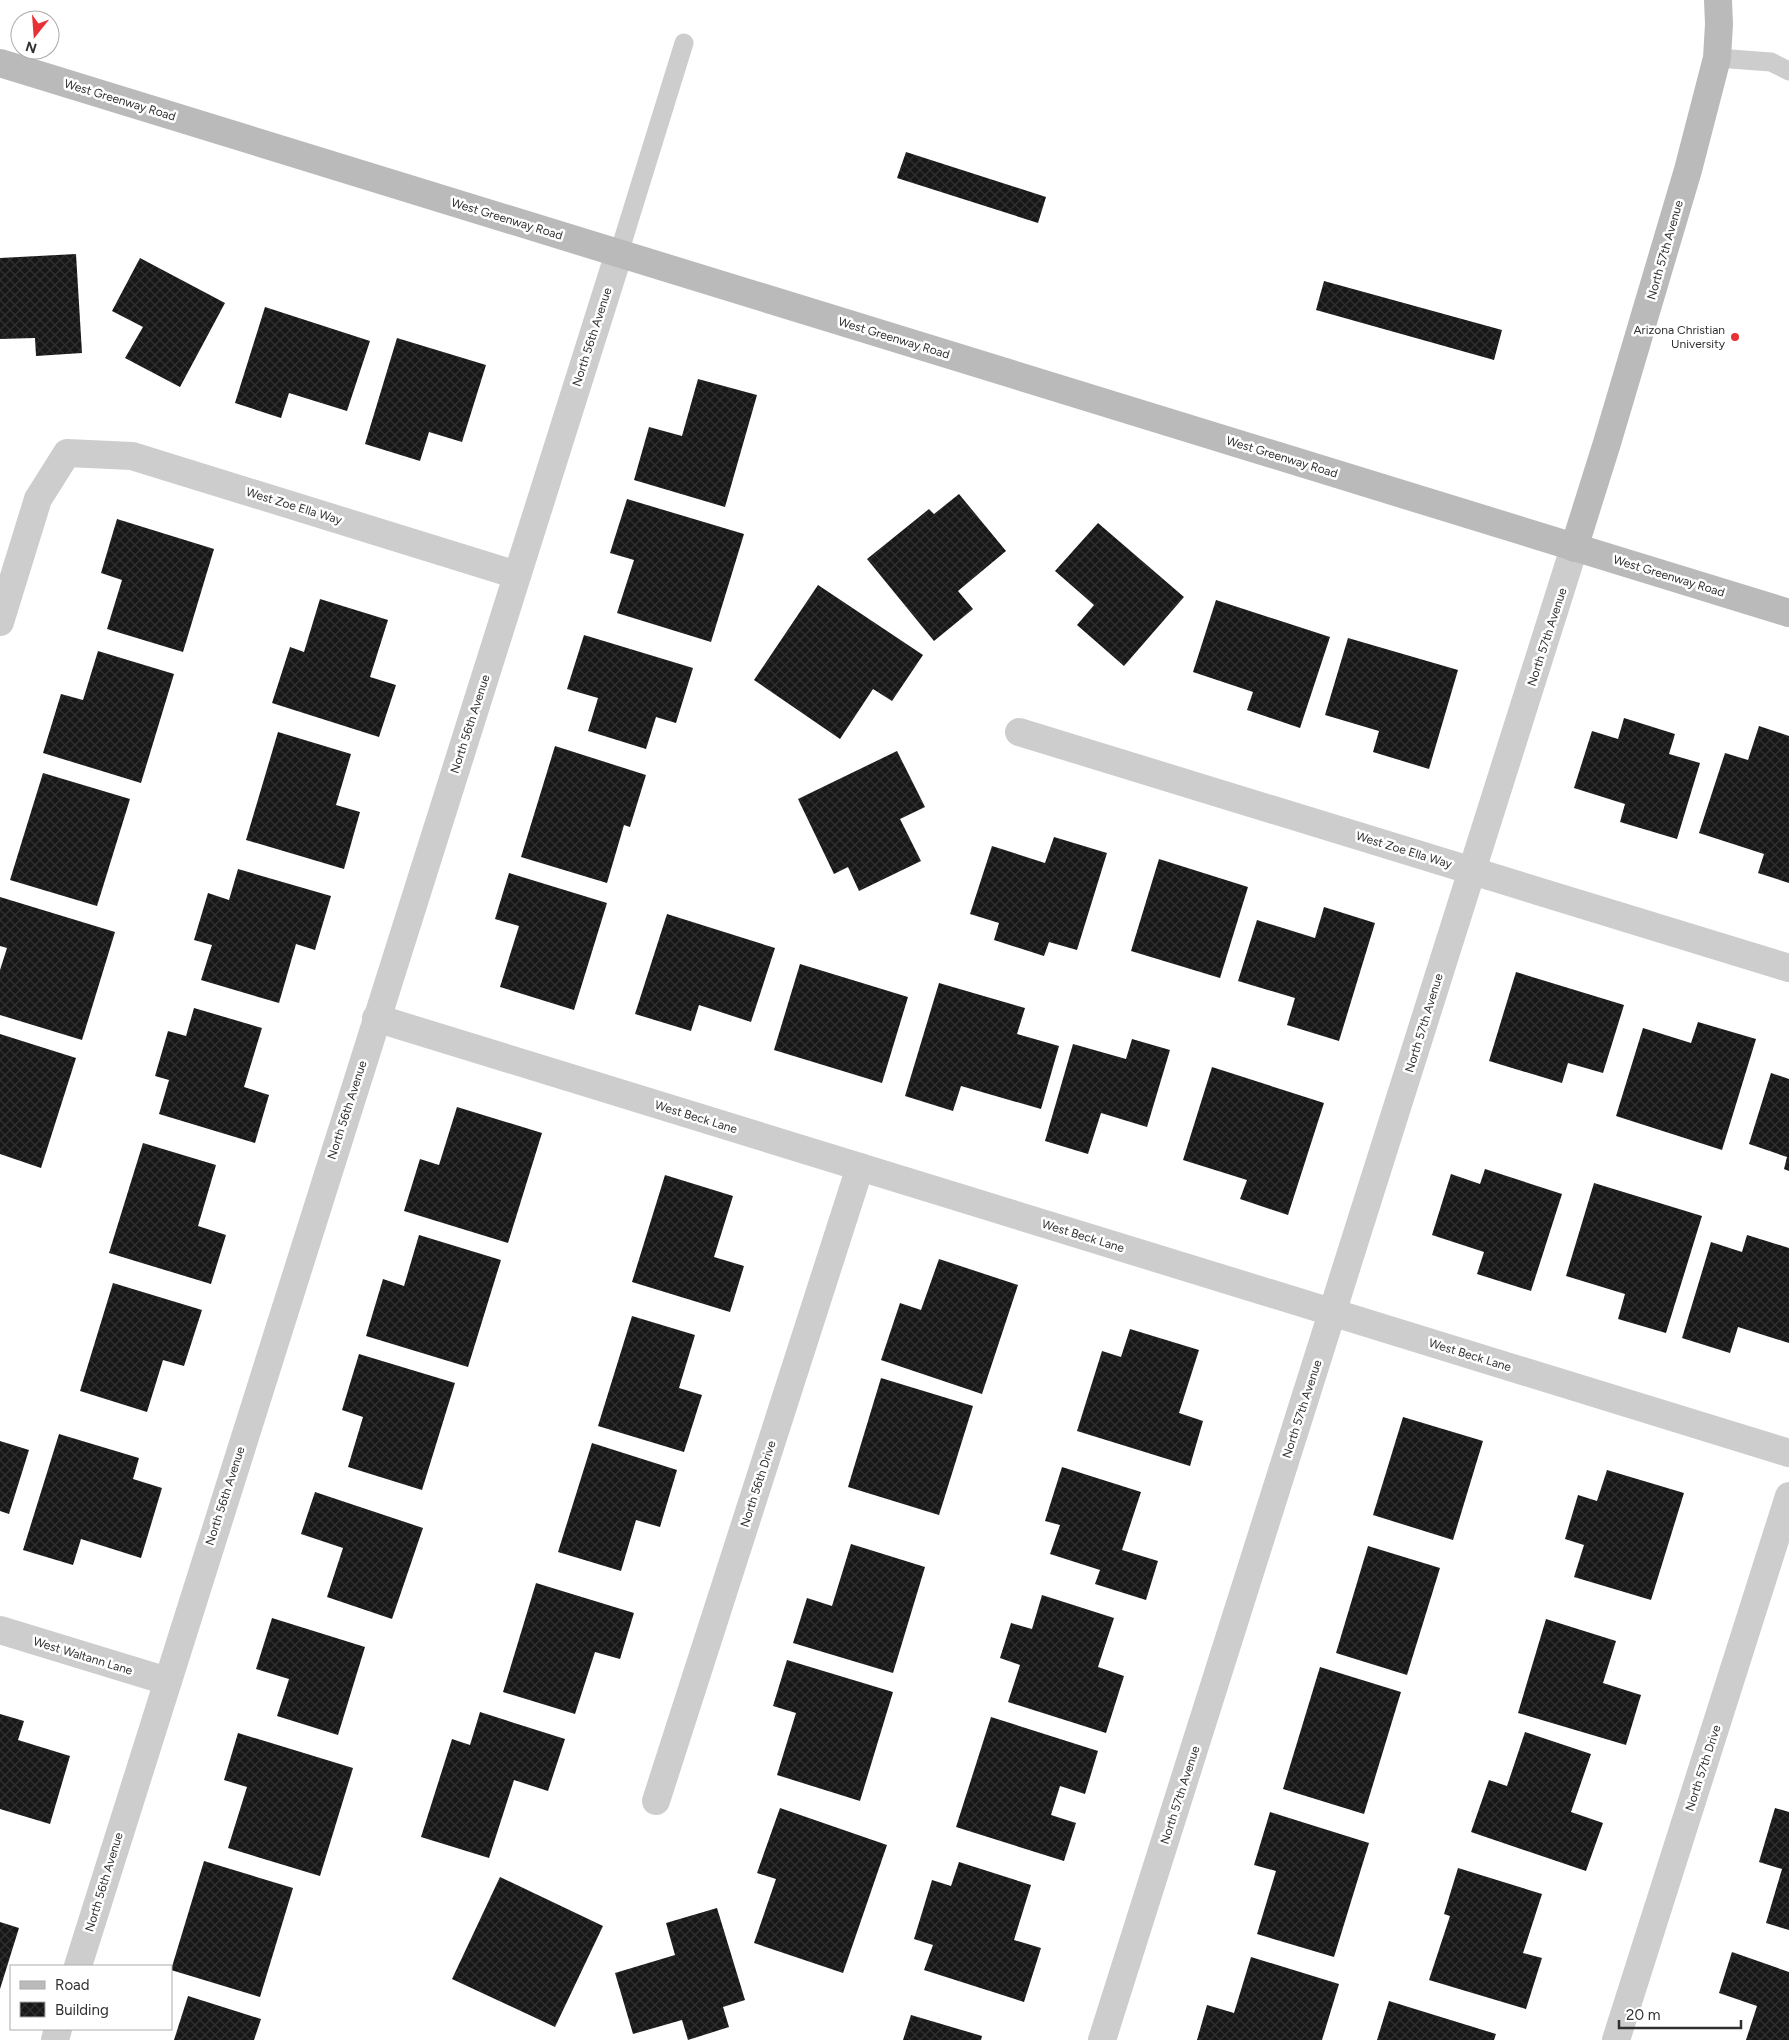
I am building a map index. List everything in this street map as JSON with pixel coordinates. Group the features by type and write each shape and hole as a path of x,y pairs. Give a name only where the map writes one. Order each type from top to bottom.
{"main road":[{"name":"North 57th Avenue","path":"1574,548 1688,170 1717,58 1718,0"},
{"name":"West Greenway Road","path":"0,63 1789,613"}],"street":[{"name":"North 56th Avenue","path":"78,1965 166,1681 618,253"},
{"name":"West Zoe Ella Way","path":"0,622 38,499 67,453 132,456 517,575"},
{"name":"North 57th Avenue","path":"1102,2040 1574,548"},
{"name":"West Zoe Ella Way","path":"1019,732 1789,968"},
{"name":"West Beck Lane","path":"376,1018 1789,1454"},
{"name":"North 56th Drive","path":"656,1801 860,1167"},
{"name":"North 57th Drive","path":"1616,2040 1789,1496"},
{"name":"West Waltann Lane","path":"0,1630 166,1681"}],"lane":[{"path":"618,253 684,43"},
{"path":"1717,58 1771,62 1789,71"}],"building":[{"path":"906,152 1046,197 1038,223 897,178"},
{"path":"76,254 82,353 36,356 35,338 0,339 0,258"},
{"path":"140,258 225,303 180,387 125,358 143,327 112,311"},
{"path":"1324,281 1502,330 1494,360 1316,310"},
{"path":"265,307 370,341 347,411 289,393 281,418 235,403"},
{"path":"397,338 486,365 462,442 429,432 420,461 365,444"},
{"path":"698,379 757,395 725,507 634,480 649,427 682,436"},
{"path":"959,494 1006,551 958,591 973,609 934,641 867,559 929,509 934,514"},
{"path":"627,499 744,534 711,642 617,613 634,560 610,553"},
{"path":"117,519 214,549 183,652 107,629 122,580 101,573"},
{"path":"1098,523 1184,597 1124,666 1077,625 1094,605 1055,571"},
{"path":"818,585 923,655 892,701 873,689 840,739 754,680"},
{"path":"320,599 388,620 370,677 396,685 379,737 272,703 290,647 304,652"},
{"path":"1216,600 1330,637 1300,728 1247,710 1253,692 1193,672"},
{"path":"584,635 693,668 676,723 656,717 646,749 588,731 598,698 567,689"},
{"path":"1348,638 1458,670 1429,769 1373,752 1379,731 1325,715"},
{"path":"98,651 174,674 141,783 43,753 61,694 83,700"},
{"path":"1624,718 1675,734 1669,754 1700,763 1677,839 1620,822 1625,804 1574,788 1592,731 1618,739"},
{"path":"1759,726 1789,736 1789,883 1758,873 1764,854 1699,833 1725,753 1748,760"},
{"path":"278,732 351,754 336,805 360,812 344,869 246,840"},
{"path":"555,746 646,775 630,827 624,825 607,883 521,857"},
{"path":"897,751 925,807 900,819 921,861 859,891 848,867 834,874 798,799"},
{"path":"43,773 130,799 97,906 10,880"},
{"path":"1054,837 1107,853 1077,950 1049,942 1044,956 994,940 999,923 970,914 992,846 1045,863"},
{"path":"1159,859 1248,887 1220,978 1131,951"},
{"path":"238,869 331,896 315,950 296,944 279,1003 201,980 212,945 194,940 208,893 229,900"},
{"path":"509,873 607,903 574,1010 500,987 519,926 495,919"},
{"path":"0,897 115,932 82,1040 0,1015 0,970 7,948 0,946"},
{"path":"1324,907 1375,923 1339,1041 1287,1025 1295,998 1238,981 1257,920 1315,938"},
{"path":"667,914 775,948 751,1022 699,1005 691,1031 635,1014"},
{"path":"800,964 908,997 882,1083 774,1050"},
{"path":"1516,972 1624,1005 1603,1073 1568,1063 1562,1083 1489,1061"},
{"path":"939,983 1025,1008 1017,1034 1059,1046 1041,1109 961,1086 953,1111 905,1096"},
{"path":"194,1008 262,1028 244,1087 269,1095 255,1143 159,1114 169,1080 155,1076 168,1031 186,1036"},
{"path":"1698,1022 1756,1039 1722,1150 1616,1116 1643,1028 1691,1043"},
{"path":"0,1034 76,1058 41,1168 0,1154"},
{"path":"1132,1039 1170,1050 1147,1127 1101,1113 1088,1154 1045,1141 1073,1044 1126,1059"},
{"path":"1212,1067 1324,1103 1288,1215 1240,1199 1247,1180 1183,1160"},
{"path":"1771,1073 1789,1079 1789,1171 1784,1169 1787,1157 1749,1144"},
{"path":"457,1107 542,1133 508,1243 404,1211 420,1159 439,1165"},
{"path":"143,1143 216,1165 198,1226 226,1235 211,1284 109,1253"},
{"path":"1485,1169 1562,1194 1531,1291 1477,1274 1484,1252 1432,1235 1451,1174 1480,1184"},
{"path":"665,1175 733,1196 714,1257 744,1266 730,1312 632,1282"},
{"path":"1594,1183 1702,1216 1666,1333 1618,1319 1625,1294 1566,1276"},
{"path":"419,1235 501,1260 468,1367 366,1336 383,1279 404,1286"},
{"path":"1747,1235 1789,1248 1789,1343 1738,1327 1730,1353 1682,1338 1711,1242 1742,1252"},
{"path":"939,1259 1018,1285 982,1394 881,1360 900,1303 921,1310"},
{"path":"113,1283 202,1310 184,1366 163,1360 147,1412 80,1391"},
{"path":"632,1316 695,1335 679,1388 702,1395 684,1452 598,1426"},
{"path":"1130,1329 1199,1350 1179,1413 1203,1421 1190,1466 1077,1431 1102,1351 1121,1357"},
{"path":"359,1354 455,1383 422,1490 348,1467 363,1417 342,1410"},
{"path":"881,1378 973,1406 939,1515 848,1487"},
{"path":"1403,1417 1483,1441 1453,1540 1373,1515"},
{"path":"59,1434 139,1458 133,1479 162,1488 141,1558 81,1539 73,1565 23,1550"},
{"path":"0,1441 29,1450 9,1514 0,1511"},
{"path":"592,1443 677,1470 660,1527 636,1520 621,1571 558,1552"},
{"path":"1062,1467 1141,1492 1122,1550 1158,1561 1146,1600 1095,1584 1100,1570 1050,1554 1060,1525 1045,1521"},
{"path":"1607,1470 1684,1493 1651,1600 1574,1577 1584,1545 1565,1539 1578,1495 1597,1501"},
{"path":"315,1492 423,1528 392,1619 327,1597 343,1548 301,1534"},
{"path":"851,1544 925,1567 893,1673 793,1643 807,1598 832,1606"},
{"path":"1368,1546 1440,1568 1407,1675 1336,1653"},
{"path":"536,1583 634,1613 620,1659 595,1652 575,1714 503,1692"},
{"path":"1042,1595 1114,1618 1098,1667 1124,1676 1106,1733 1008,1702 1020,1665 1000,1658 1011,1623 1032,1629"},
{"path":"272,1618 365,1647 338,1735 277,1716 289,1679 256,1669"},
{"path":"1546,1619 1616,1641 1603,1683 1641,1695 1626,1745 1518,1713"},
{"path":"787,1660 893,1692 860,1801 777,1775 796,1713 773,1706"},
{"path":"1320,1667 1401,1692 1364,1814 1283,1789"},
{"path":"480,1712 565,1739 548,1791 514,1780 489,1858 421,1837 452,1739 470,1745"},
{"path":"0,1714 24,1721 18,1740 70,1756 50,1824 0,1809"},
{"path":"991,1717 1098,1751 1085,1794 1060,1786 1051,1815 1076,1823 1064,1861 956,1827"},
{"path":"1525,1732 1591,1754 1571,1812 1603,1823 1586,1871 1471,1832 1489,1780 1507,1786"},
{"path":"238,1733 353,1768 320,1876 228,1848 247,1787 224,1780"},
{"path":"780,1808 887,1845 843,1973 754,1943 776,1879 757,1873"},
{"path":"1775,1808 1789,1812 1789,1930 1766,1923 1782,1869 1759,1862"},
{"path":"1270,1812 1369,1843 1334,1957 1257,1934 1276,1871 1254,1865"},
{"path":"204,1861 293,1888 260,1997 172,1970"},
{"path":"959,1862 1031,1885 1014,1940 1041,1948 1024,2002 924,1970 933,1945 914,1939 932,1880 951,1886"},
{"path":"1458,1868 1542,1894 1523,1953 1542,1958 1526,2009 1429,1980 1450,1916 1444,1914"},
{"path":"500,1877 603,1926 555,2027 452,1979"},
{"path":"717,1908 745,2000 723,2007 729,2027 688,2040 682,2020 633,2034 615,1973 675,1955 666,1923"},
{"path":"0,1922 19,1928 0,1989"},
{"path":"1732,1952 1789,1972 1789,2040 1746,2040 1757,2006 1719,1993"},
{"path":"1251,1957 1339,1984 1322,2040 1197,2040 1207,2005 1234,2013"},
{"path":"188,1996 261,2019 254,2040 174,2040"},
{"path":"1389,2001 1496,2034 1494,2040 1377,2040"},
{"path":"911,2015 982,2036 981,2040 903,2040"}],"place":[{"name":"Arizona Christian University","path":"1735,337"}]}
